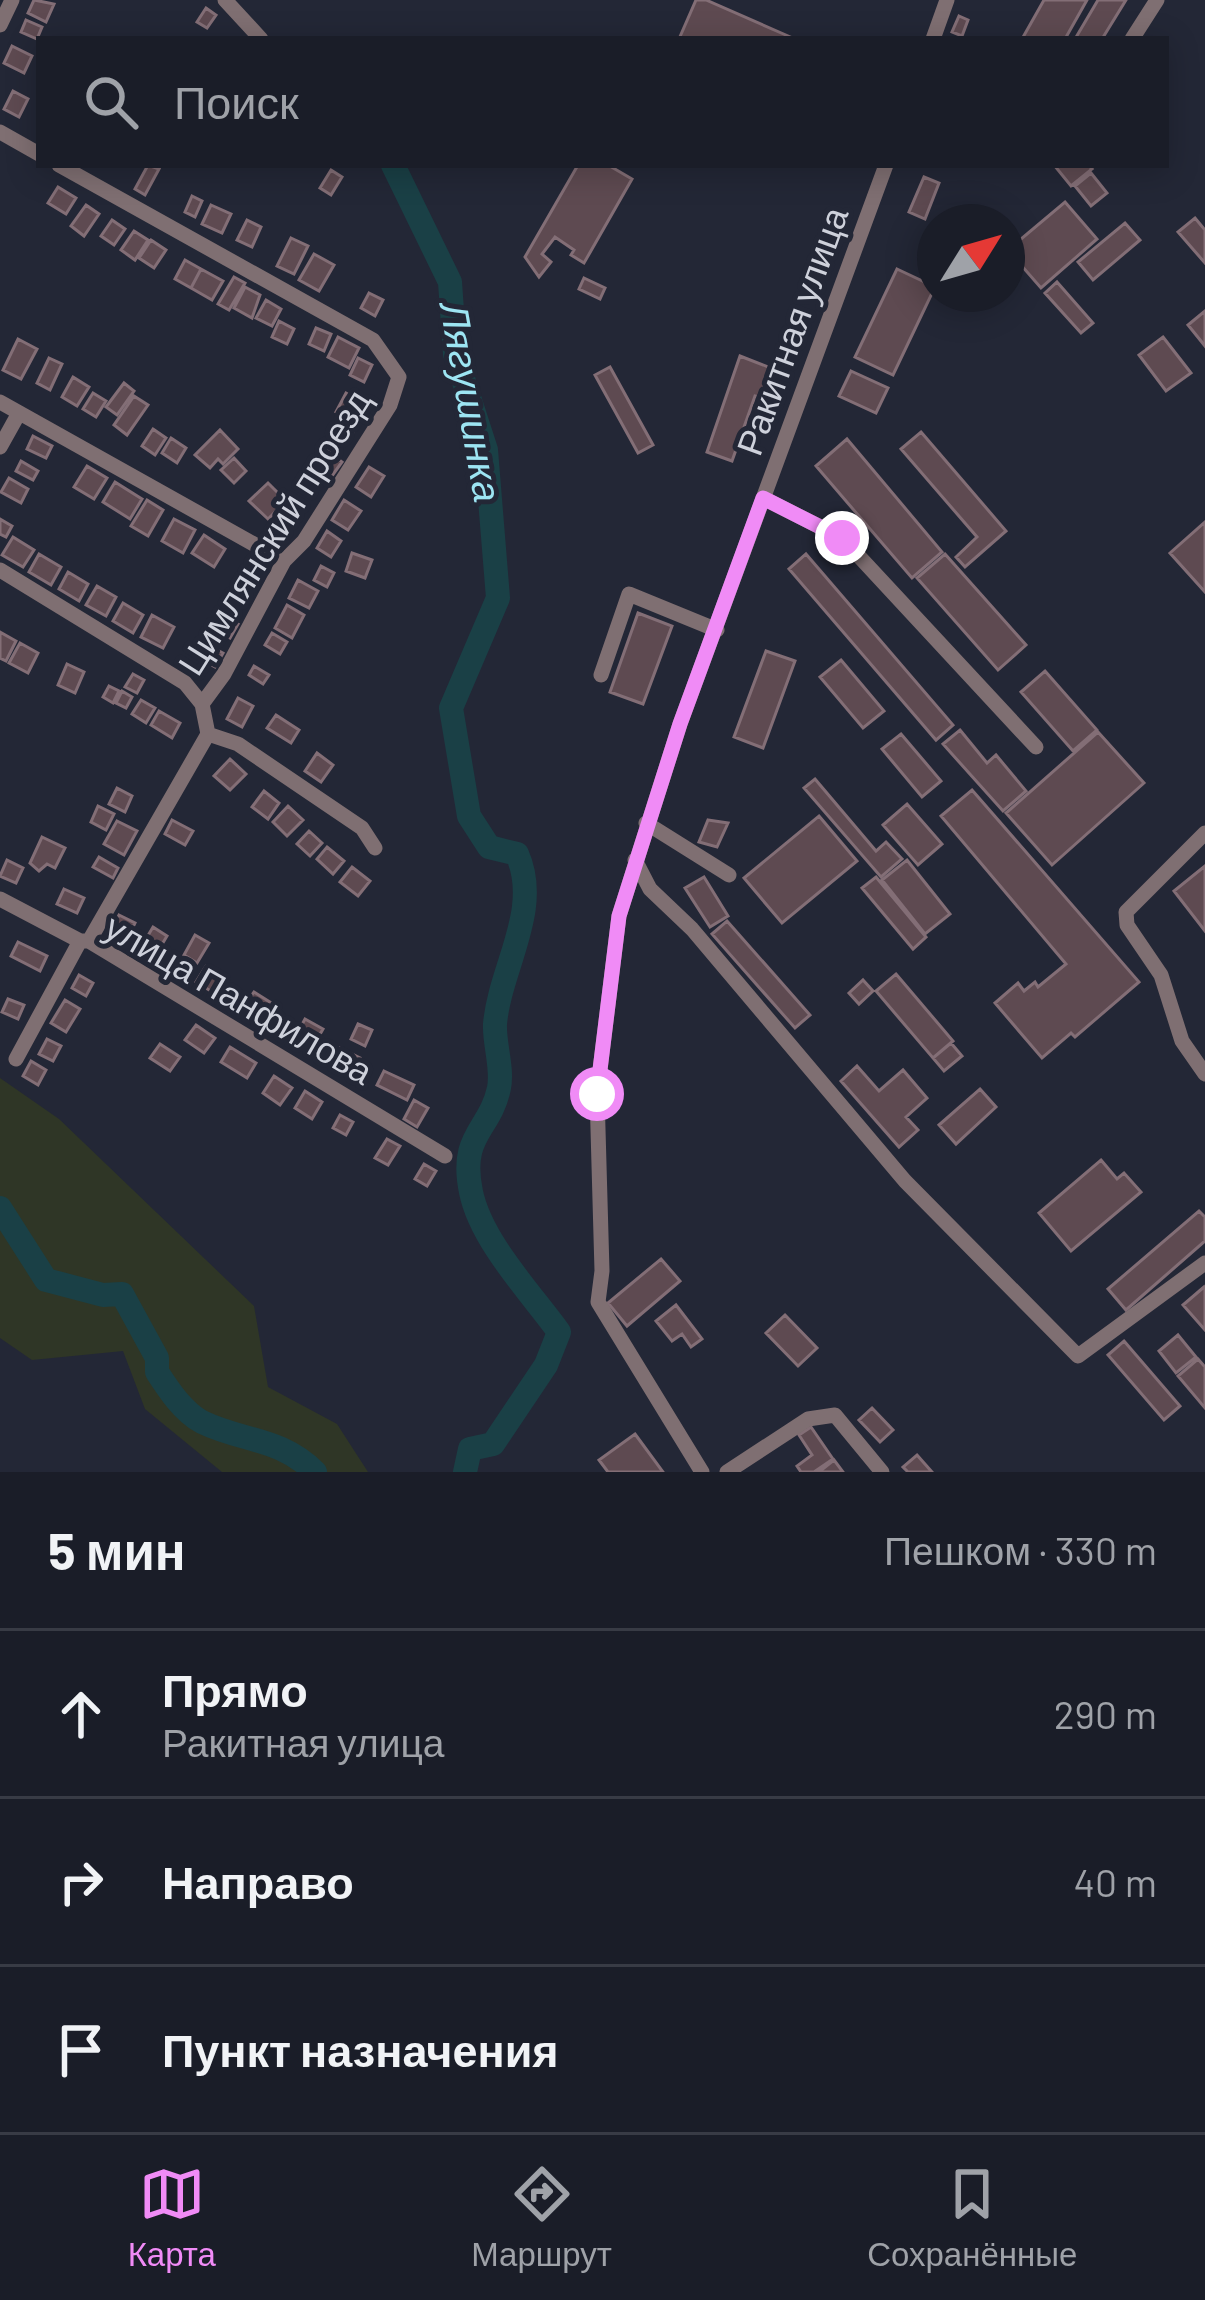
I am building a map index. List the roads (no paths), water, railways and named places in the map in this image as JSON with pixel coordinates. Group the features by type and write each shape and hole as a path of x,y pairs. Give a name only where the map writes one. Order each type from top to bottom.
{"street":[{"path":"0,26 12,0"},
{"path":"225,0 258,36"},
{"path":"934,36 947,0"},
{"path":"1134,36 1157,0"},
{"path":"0,132 36,152"},
{"name":"Цимлянский проезд","path":"64,168 373,340 399,377 397,391 304,541 284,561 224,674 202,704"},
{"name":"Ракитная улица","path":"702,1472 598,1302 602,1270 597,1094 619,916 646,823 885,168"},
{"path":"0,402 284,561"},
{"path":"0,447 19,413"},
{"path":"763,498 842,538 1036,747"},
{"path":"0,570 184,683 202,704 208,734 238,744 362,828 374,848"},
{"path":"601,675 629,594 717,630"},
{"name":"Цимлянский проезд","path":"16,1059 208,734"},
{"path":"646,823 729,875"},
{"path":"1205,833 1126,912 1127,925 1161,975 1182,1041 1205,1074"},
{"path":"635,860 650,889 692,929 905,1181 1078,1356 1205,1263"},
{"name":"улица Панфилова","path":"0,899 84,941 445,1156"},
{"path":"727,1472 808,1419 836,1415 882,1472"}],"waterway":[{"name":"Лягушинка","path":"394,168 450,282 455,354 486,450 498,598 451,708 469,816 489,847 517,854 525,896 495,1024 499,1088 472,1145 468,1173 485,1229 559,1332 546,1365 493,1444 470,1449 465,1472"},
{"path":"0,1208 46,1280 103,1295 122,1294 157,1358 157,1372 188,1412 202,1422 288,1452 315,1472"}]}
